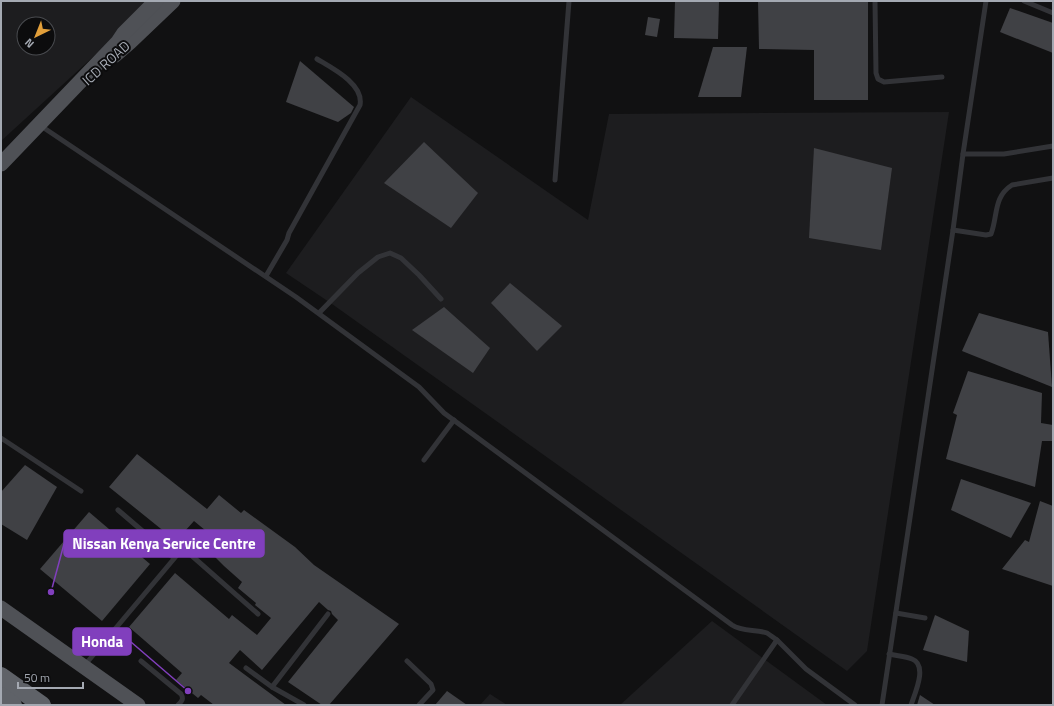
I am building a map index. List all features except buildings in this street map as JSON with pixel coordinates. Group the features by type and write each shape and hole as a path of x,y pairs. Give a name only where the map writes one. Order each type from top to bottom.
{"highway":[{"path":"1,676 42,705"},
{"path":"1,696 13,705"}],"main road":[{"name":"ICD ROAD","path":"1,164 156,1"},
{"name":"ICD ROAD","path":"38,124 130,42 173,1"},
{"path":"1,608 138,705"}],"lane":[{"path":"555,180 569,1"},
{"path":"875,1 876,73 878,79 884,82 942,77"},
{"path":"882,705 986,1"},
{"path":"1024,1 1053,12"},
{"path":"266,276 287,240 289,233 361,101 357,89 349,80 317,59"},
{"path":"38,124 266,276 419,387 444,413 736,627 766,633 777,640 806,669 855,705"},
{"path":"963,154 997,155 1053,146"},
{"path":"953,230 986,236 991,234 999,199 1006,188 1012,185 1053,178"},
{"path":"319,314 358,273 378,257 390,253 401,258 441,299"},
{"path":"424,460 454,420"},
{"path":"1,438 81,491"},
{"path":"118,510 174,558"},
{"path":"83,666 183,548 258,614"},
{"path":"896,613 926,618"},
{"path":"272,687 328,614"},
{"path":"732,705 777,640"},
{"path":"890,654 913,659 919,664 920,677 911,705"},
{"path":"141,661 181,694 183,700 178,705"},
{"path":"407,661 431,684 433,690 419,705"},
{"path":"246,668 272,687 304,705"}],"shaded area":[{"path":"1,1 154,1 1,141"},
{"path":"411,97 588,220 609,114 949,112 867,651 847,671 332,304 286,273"},
{"path":"712,621 827,705 620,705"},
{"path":"490,694 507,705 480,705"}],"place":[{"name":"Nissan Kenya Service Centre","path":"51,592"},
{"name":"Honda","path":"188,691"}]}
